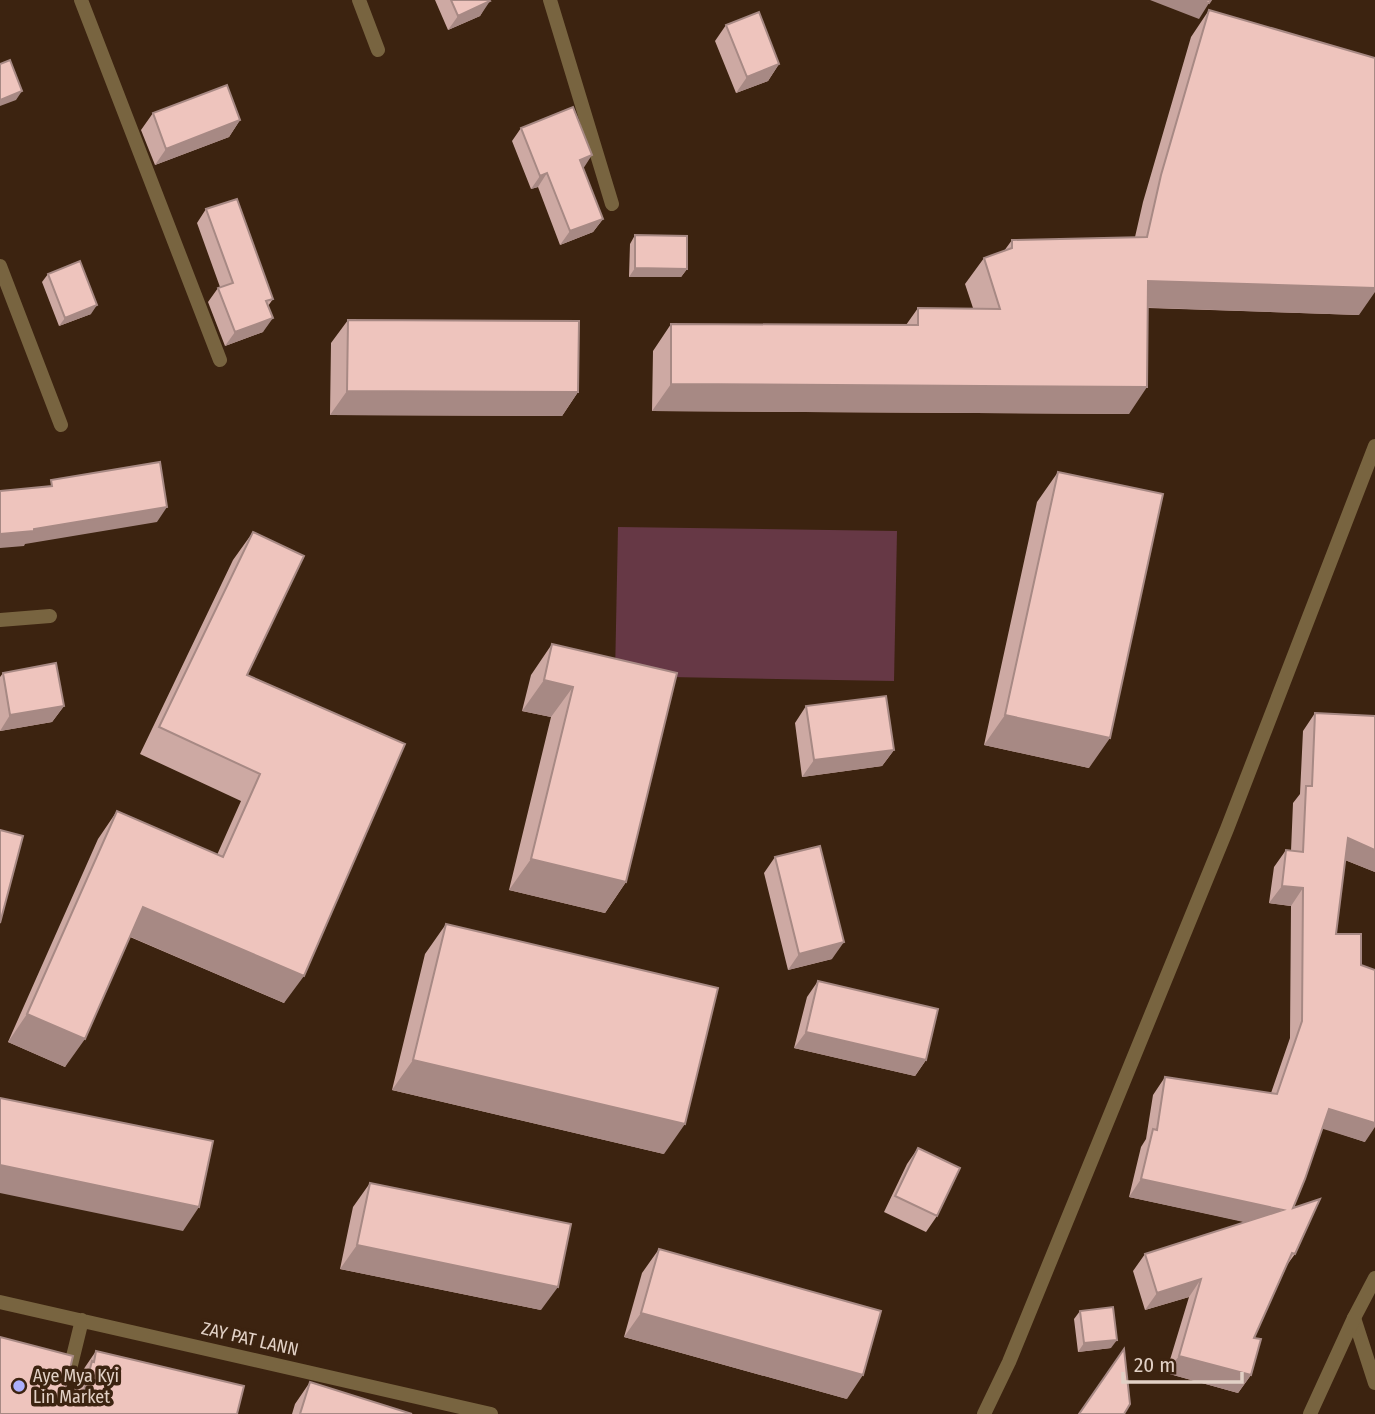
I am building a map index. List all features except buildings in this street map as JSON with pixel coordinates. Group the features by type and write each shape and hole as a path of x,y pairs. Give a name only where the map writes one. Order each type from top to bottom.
{"street":[{"path":"81,0 220,360"},
{"path":"359,0 378,50"},
{"path":"550,0 612,204"},
{"path":"0,266 61,425"},
{"path":"984,1414 1009,1362 1222,841 1375,446"},
{"path":"0,620 50,617"},
{"path":"1310,1414 1375,1278"},
{"name":"ZAY PAT LANN","path":"0,1302 491,1414"},
{"path":"1354,1318 1375,1383"},
{"path":"65,1387 82,1320"}],"shaded area":[{"path":"618,527 897,531 894,681 615,676"}],"place":[{"name":"Aye Mya Kyi Lin Market","path":"19,1386"}]}
